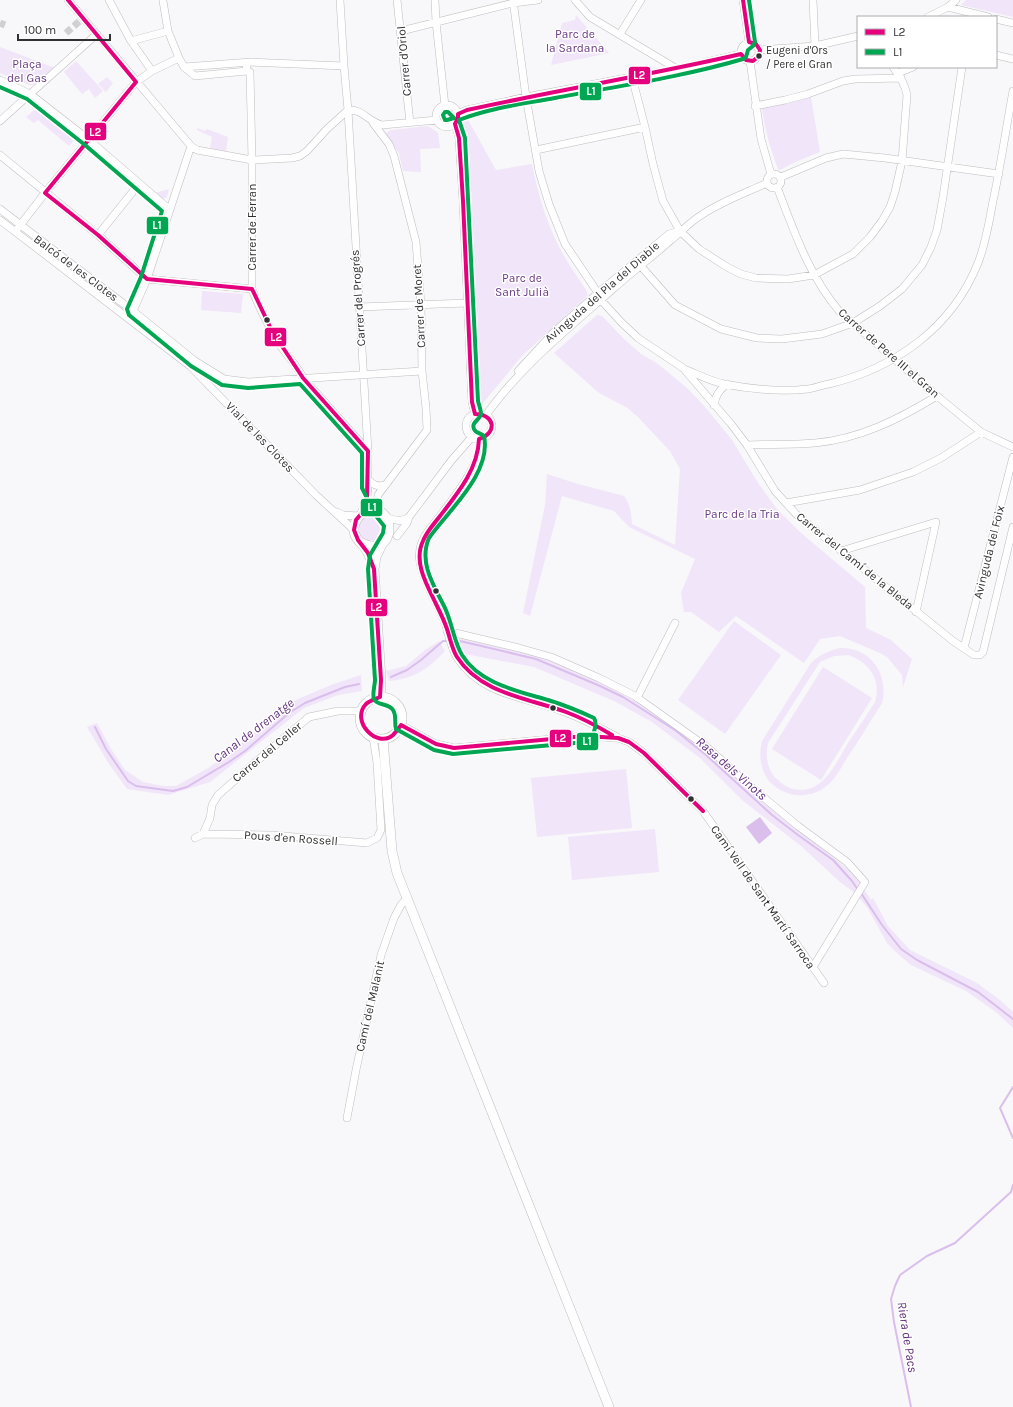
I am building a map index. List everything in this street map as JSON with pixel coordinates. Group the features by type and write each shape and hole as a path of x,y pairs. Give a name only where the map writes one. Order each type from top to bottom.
{"main road":[{"path":"374,569 368,553 362,543 358,540 354,530 356,520 360,515 371,510 381,511 390,525 389,535 376,557 374,569 381,680 380,697"},
{"path":"362,543 372,546 397,536"},
{"path":"380,697 390,699 395,702 400,708 402,717 401,725 398,730 391,736 383,739 373,737 368,734 360,720 361,712 365,704 372,699 380,697"},
{"path":"383,739 392,851 397,873 609,1407"}],"street":[{"path":"68,0 191,146 197,150 252,160 292,158 300,156 307,151 327,128 348,110"},
{"path":"109,0 131,41 152,71"},
{"name":"Carrer del Progrés","path":"340,0 368,451 367,498 360,515"},
{"name":"Carrer d'Oriol","path":"397,0 410,123"},
{"path":"436,0 436,22 445,106"},
{"path":"401,31 513,2 538,0"},
{"path":"575,0 590,17 677,69"},
{"path":"620,34 641,0"},
{"path":"743,0 749,42"},
{"path":"813,0 815,46"},
{"path":"930,16 948,7 956,0"},
{"path":"163,1 168,31 179,58 184,67 194,76 247,71"},
{"path":"513,2 526,97 539,171 549,204 565,244 598,292"},
{"path":"948,7 984,16"},
{"path":"997,19 1013,23"},
{"path":"131,41 168,31"},
{"path":"0,121 97,34"},
{"path":"760,50 815,46 857,36"},
{"path":"749,42 756,44 760,50 757,59 750,61 746,60 741,54 743,46 749,42"},
{"path":"458,114 467,110 526,97 632,76 677,69 741,54"},
{"path":"997,55 1013,59"},
{"path":"16,232 20,224 136,82 152,71 179,58"},
{"path":"750,61 760,139 771,174"},
{"path":"184,67 246,63 293,63 344,66"},
{"name":"Carrer de Ferran","path":"246,63 247,71 250,72 252,289 280,345 300,370 303,378 368,451"},
{"path":"755,106 808,94 843,81 897,73 910,68"},
{"path":"640,265 675,305 721,329 757,338 782,339 822,334 853,323 902,290 922,265 931,247 937,230 962,68"},
{"path":"632,76 663,201 680,231 699,249 741,274 756,278 788,279 814,275 853,254 862,246 876,229 890,207 902,160 907,95 906,87 897,73"},
{"path":"0,80 30,94 89,140 169,209"},
{"path":"683,368 722,384 772,389 809,388 845,380 895,359 925,337 947,314 970,279 983,249 999,174 1013,91"},
{"path":"451,106 458,114 455,124 450,127 441,126 437,120 437,113 441,107 451,106"},
{"name":"Carrer de Moret","path":"348,110 356,110 373,123 389,144 394,156 416,242 421,305 422,371 427,430 378,496 381,511"},
{"path":"373,123 382,125 437,120"},
{"path":"397,536 407,523 409,517 451,461 475,438 487,437 492,430 491,422 481,414 472,402 464,201 459,138 455,124"},
{"path":"536,150 645,127"},
{"path":"134,311 147,279 191,146"},
{"path":"781,177 826,158 843,154 902,160 999,174"},
{"path":"0,155 98,235 147,279 252,289"},
{"path":"771,174 777,174 781,177 781,184 777,188 769,186 767,183 767,178 771,174"},
{"name":"Avinguda del Pla del Diable","path":"481,414 497,400 559,335 640,265 673,239 680,231 695,219 713,208 767,183"},
{"path":"98,235 140,184"},
{"name":"Carrer de Pere III el Gran","path":"777,188 799,243 814,275 830,301 937,396 981,432 1013,447"},
{"name":"Balcó de les Clotes","path":"0,209 134,311 195,360 224,379 248,382 422,371"},
{"name":"Vial de les Clotes","path":"0,220 190,366 330,508 354,530"},
{"name":"Avinguda del Pla del Diable","path":"481,414 507,382 554,332 598,292 669,234 680,231"},
{"name":"Carrer del Camí de la Bleda","path":"601,300 638,338 683,368 731,424 747,445 766,477 786,504 797,515 916,612 974,655"},
{"path":"359,307 467,303"},
{"path":"714,405 720,390 727,384"},
{"path":"747,445 815,443 848,437 888,423 937,396"},
{"path":"481,414 472,416 467,422 467,430 475,438 480,447 474,465 459,489 423,537 420,548 420,566 444,619 453,649 458,660 471,674 486,686 506,694 562,711 601,728 618,738"},
{"path":"786,504 860,490 913,472 941,458 981,432"},
{"name":"Avinguda del Foix","path":"964,648 1013,457"},
{"path":"368,482 379,487 385,485"},
{"name":"Carrer del Progrés","path":"368,482 381,511"},
{"name":"Vial de les Clotes","path":"330,508 343,515 360,515"},
{"path":"381,511 398,521 409,517"},
{"path":"841,551 936,522 916,612"},
{"name":"Avinguda del Foix","path":"974,655 980,655 983,652 1013,527"},
{"path":"637,698 675,623"},
{"path":"447,631 551,657 599,678 637,698 708,748 798,826 847,862 866,882 813,967"},
{"name":"Carrer del Celler","path":"203,834 210,818 213,802 218,794 309,717 338,711 361,712"},
{"path":"585,736 590,723"},
{"path":"401,725 436,744 454,748 585,736 618,738"},
{"path":"585,736 601,728"},
{"path":"594,737 601,728"},
{"name":"Pous d'en Rossell","path":"195,838 203,834 272,835 367,843 377,838 381,830 377,763 373,737"},
{"name":"Camí Vell de Sant Martí Sarroca","path":"618,738 629,742 644,753 702,811 824,983"},
{"name":"Camí del Malanit","path":"347,1118 381,955 394,918 401,905 407,898"}],"green space":[{"path":"966,0 1013,0 1013,17 961,5"},
{"name":"Parc de la Sardana","path":"576,15 609,53 551,65 562,23 575,20"},
{"name":"Plaça del Gas","path":"0,47 55,68 34,85 29,85 0,73"},
{"path":"76,61 103,91 95,98 89,89 82,94 64,72"},
{"path":"107,77 113,83 106,92 98,84"},
{"path":"811,97 820,152 780,170 778,169 770,146 762,108 790,103"},
{"path":"39,106 76,138 69,146 38,120 34,123 26,117"},
{"name":"Parc de Sant Julià","path":"467,118 496,170 532,164 537,188 548,223 564,256 588,295 522,356 483,403 478,400 475,323 471,292 467,200 461,129 463,121"},
{"path":"428,126 438,133 440,148 420,149 421,172 403,171 399,153 385,134 391,130"},
{"path":"197,128 205,131 207,129 228,137 226,152 210,148 212,137 197,130"},
{"path":"169,189 167,197 163,199 155,193"},
{"path":"202,291 243,294 241,313 201,310"},
{"name":"Parc de la Tria","path":"597,315 603,317 641,354 658,364 687,388 706,408 732,440 758,483 777,509 800,532 865,587 866,628 891,640 912,659 903,687 902,675 887,657 840,636 820,639 804,663 736,616 719,632 691,612 684,612 681,593 695,559 629,527 614,511 562,496 530,616 523,613 545,505 547,474 624,496 631,513 632,524 675,545 680,469 670,451 637,416 626,407 599,393 554,353"},
{"path":"372,514 382,518 386,528 382,538 372,542 362,538 358,528 362,518"},
{"path":"734,621 781,655 725,734 678,700"},
{"path":"454,637 538,656 597,680 643,706 690,738 855,875 871,900 873,898 888,926 910,950 977,983 1000,1000 1013,1012 1013,1028 996,1012 966,991 911,965 887,943 867,907 855,893 840,882 801,846 742,800 700,758 652,722 614,701 534,667 460,653 455,644"},
{"path":"439,641 445,651 426,668 406,678 389,681 386,671 406,666 425,650"},
{"path":"840,648 861,652 875,665 883,682 882,703 835,777 824,788 816,792 801,795 778,789 768,780 761,764 760,753 762,741 811,663 828,652","holes":["848,655 868,667 875,679 877,686 875,702 835,765 824,779 811,788 803,790 793,789 786,786 774,776 769,768 767,758 768,743 820,662 834,656"]},
{"path":"823,667 872,698 821,780 772,749"},
{"path":"361,675 362,691 338,695 304,708 210,782 168,795 127,789 109,764 87,727 97,723 111,749 125,770 143,782 163,786 176,786 210,767 291,702 331,685"},
{"path":"626,769 632,828 537,837 531,778"},
{"path":"655,829 659,872 572,880 568,837"}],"shaded area":[{"path":"760,817 772,833 759,844 746,827"}],"waterway":[{"name":"Rasa dels Vinots","path":"391,677 407,670 443,641 460,641 536,659 600,686 623,697 675,730 706,755 772,815 833,860 858,890"},
{"name":"Canal de drenatge","path":"95,727 106,749 128,781 136,786 173,791 187,787 229,762 245,751 289,713 305,703 345,687 359,684"},
{"name":"Rasa dels Vinots","path":"861,893 882,925 901,949 917,960 978,992 1013,1019"},
{"name":"Riera de Pacs","path":"1013,1087 1000,1108 1013,1138"},
{"name":"Riera de Pacs","path":"911,1407 894,1322 891,1299 900,1275 927,1256 955,1243 1011,1192 1013,1185"}],"tunnel":[{"path":"66,33 83,18"},
{"path":"0,23 5,25"}],"transit line":[{"name":"L2","path":"68,0 136,82 45,193 98,235 147,279 252,289 272,331 303,378 368,451 367,498 361,514 356,520 354,530 358,540 368,553 374,569 381,680 380,697 367,703 362,711 361,718 363,725 373,736 380,738 387,738 393,735 401,725 436,744 454,748 585,736 618,738 629,742 644,753 703,811"},
{"name":"L2","path":"612,735 572,714 506,693 492,687 467,669 455,654 445,622 422,573 420,565 420,549 425,537 466,480 475,460 479,439 489,433 492,424 487,417 475,414 472,402 463,201 459,138 455,124 458,114 467,110 741,54 746,60 753,61 759,56 760,50 756,44 749,42 743,0"},
{"name":"L1","path":"0,87 27,99 85,145 162,211 141,277 127,309 129,315 191,366 222,385 248,388 300,384 362,453 362,488 376,516 384,526 383,533 370,555 368,569 375,680 373,697 378,703 389,706 393,710 396,729 434,750 453,754 586,742 591,738 594,731 594,718 560,704 500,685 489,680 470,665 459,649 446,610 431,580 426,563 425,555 429,538 467,491 481,464 485,450 484,436 473,427 481,414 478,401 465,138 459,120 494,109 673,76 743,59 746,57 748,50 755,42 749,0"},
{"name":"L1","path":"445,112 448,112 454,118 445,120 443,115 445,112"}],"place":[{"name":"Eugeni d'Ors / Pere el Gran","path":"759,56"}]}
